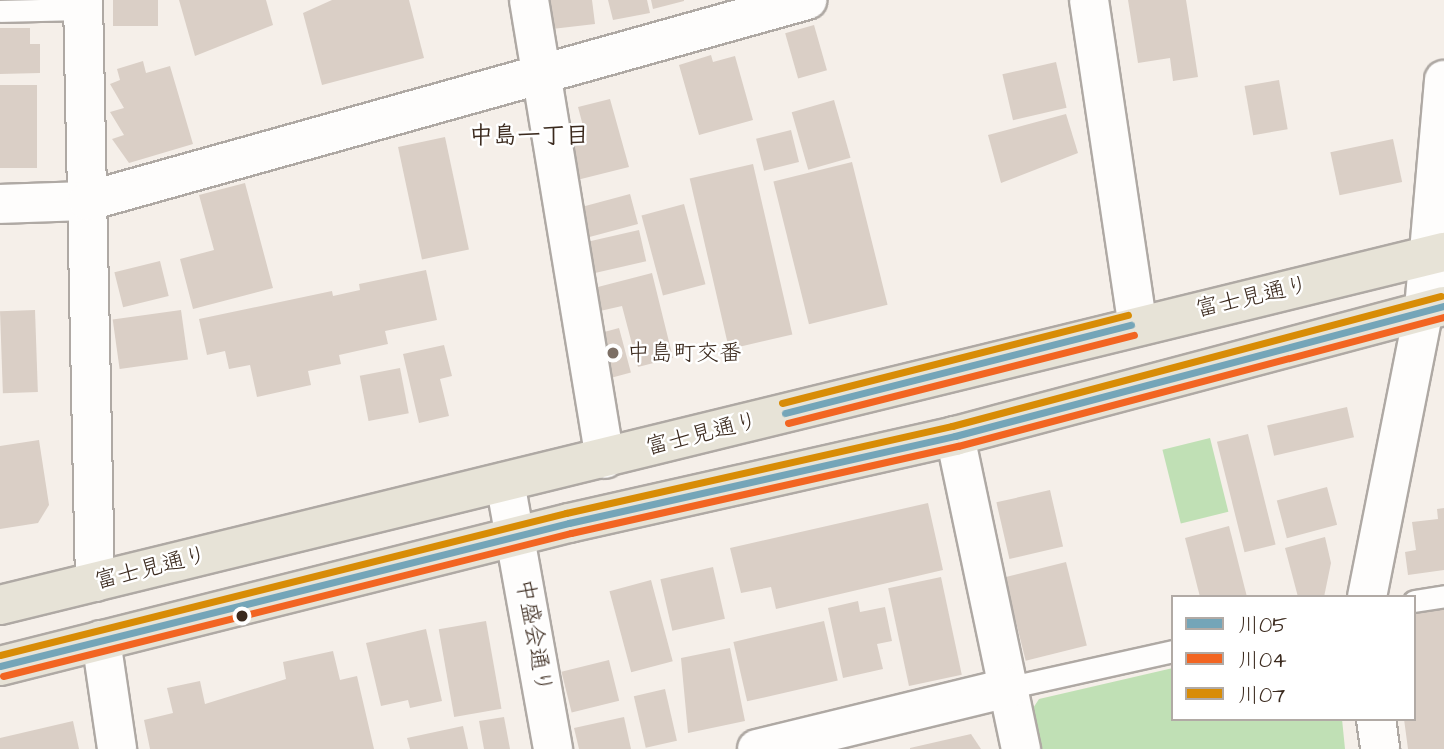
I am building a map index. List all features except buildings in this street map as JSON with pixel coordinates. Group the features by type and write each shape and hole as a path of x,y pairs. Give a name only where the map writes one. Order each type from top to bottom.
{"highway":[{"name":"富士見通り","path":"0,605 605,459 1137,323 1438,253"},
{"path":"0,666 515,536 955,436 1434,307"}],"street":[{"path":"529,0 605,459"},
{"path":"0,204 88,201 541,71 807,0"},
{"path":"1089,0 1137,323"},
{"path":"83,4 95,582"},
{"path":"1367,595 1434,307 1444,80"},
{"path":"955,436 1011,687 1021,749"},
{"name":"中盛会通り","path":"505,482 553,749"},
{"path":"101,640 117,749"},
{"path":"757,749 1011,687"},
{"path":"1376,721 1380,749"}],"lane":[{"path":"0,11 83,4"},
{"path":"1416,601 1444,596"},
{"path":"1011,687 1171,651"}],"green space":[{"path":"1210,438 1228,512 1181,524 1162,450"},
{"path":"1171,668 1171,721 1342,721 1345,749 1031,749 1026,719 1039,699"}],"transit line":[{"name":"川07","path":"0,655 566,513 952,426 1441,296"},
{"name":"川05","path":"0,666 569,523 955,436 1444,306"},
{"name":"川07","path":"782,403 1128,315"},
{"name":"川04","path":"3,676 571,533 958,446 1444,317"},
{"name":"川05","path":"785,413 1131,325"},
{"name":"川04","path":"788,423 1134,335"}],"place":[{"name":"中島町交番","path":"613,353"}],"district":[{"name":"中島一丁目","path":"529,137"}]}
